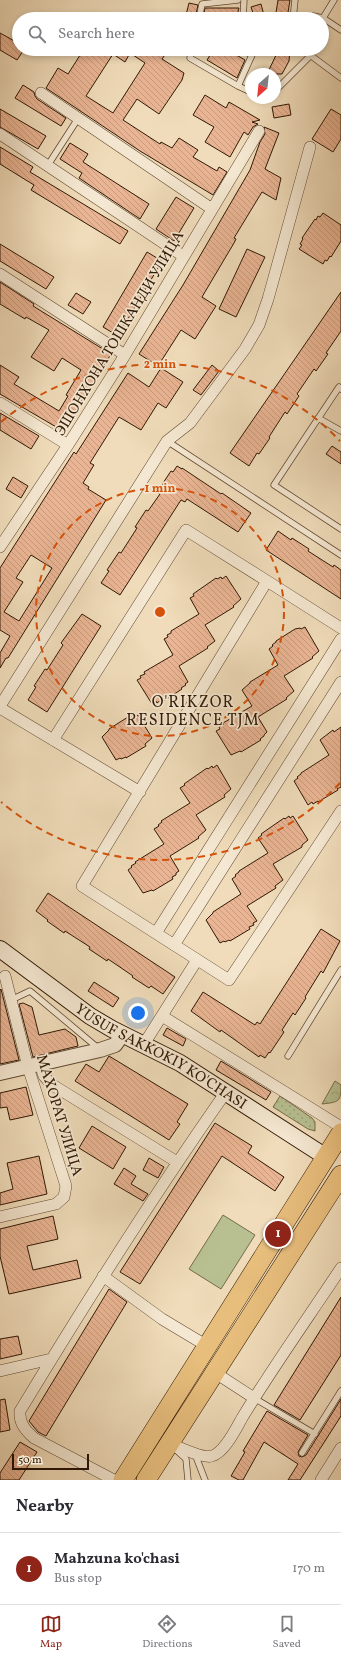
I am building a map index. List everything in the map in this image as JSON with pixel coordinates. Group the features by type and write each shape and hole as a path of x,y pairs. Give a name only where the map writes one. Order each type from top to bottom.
{"highway":[{"path":"123,1480 341,1133"},
{"path":"146,1480 341,1175"},
{"path":"152,1433 169,1444"}],"main road":[{"name":"YUSUF SAKKOKIY KO'CHASI","path":"0,949 35,984 123,1034 180,1063 326,1157"}],"street":[{"path":"41,93 79,117 212,209"},
{"name":"ЭШОНХОНА ТОШКАНДИ УЛИЦА","path":"1,543 68,445 125,354 259,131"},
{"path":"0,134 183,256"},
{"path":"140,792 0,707 167,441 190,423 246,349 259,325 268,299 310,147"},
{"path":"0,274 125,354"},
{"path":"0,403 68,445"},
{"path":"53,740 186,530 341,628"},
{"path":"267,581 82,886 229,980 341,811"},
{"path":"156,933 341,639"},
{"path":"174,945 341,682"},
{"path":"144,1044 197,960"},
{"name":"МАХОРАТ УЛИЦА","path":"0,1217 56,1204 64,1197 66,1186 34,1065 11,1000 5,976"},
{"path":"162,1016 341,1127"},
{"path":"0,1073 100,1050 115,1045 123,1034"},
{"path":"34,1065 50,1084 177,1162"},
{"path":"114,1480 34,1438 25,1430 19,1418 20,1411 103,1276 177,1162 226,1092"},
{"path":"169,1444 194,1453 211,1457 217,1454 226,1444 254,1398 341,1268"},
{"path":"103,1276 162,1319 207,1346"},
{"path":"0,1371 51,1359"},
{"path":"214,1372 254,1398"},
{"path":"321,1480 341,1448"}],"lane":[{"path":"200,12 202,4 238,0"},
{"path":"243,12 244,0"},
{"path":"294,12 295,0"},
{"path":"327,12 334,0"},
{"path":"329,22 341,30"},
{"path":"190,56 190,58 245,89"},
{"path":"238,86 252,56"},
{"path":"281,86 310,56 341,78"},
{"path":"48,165 79,117"},
{"path":"341,389 339,387 274,485 341,530"},
{"path":"318,418 341,431"},
{"path":"167,441 341,555"},
{"path":"288,1056 341,970"},
{"path":"11,1000 35,984 100,1050"},
{"path":"302,1453 341,1392"},
{"path":"254,1398 315,1434"},
{"path":"169,1444 186,1459 188,1480"},
{"path":"194,1453 205,1480"}],"green space":[{"path":"335,1081 341,1085 338,1100 332,1103 322,1104"},
{"path":"280,1096 312,1118 315,1122 315,1131 308,1129 273,1107"},
{"path":"223,1215 255,1235 221,1289 189,1269"}],"building":[{"path":"278,0 290,0 288,12 276,12"},
{"path":"189,3 198,5 196,12 187,12"},
{"path":"261,4 263,12 253,12 251,7"},
{"path":"205,8 239,8 238,12 204,12"},
{"path":"0,33 12,40 12,56 20,56 17,60 0,50"},
{"path":"80,56 112,56 86,96 113,113 145,63 134,56 164,56 162,59 184,73 182,80 159,114 137,99 123,120 160,144 161,142 172,148 179,138 198,150 193,157 217,171 219,167 227,172 213,195 140,151 46,88 58,68 68,74"},
{"path":"116,56 128,56 125,62"},
{"path":"210,56 238,56 245,60 237,78 207,60"},
{"path":"276,56 289,56 289,61 282,74 281,68 270,68"},
{"path":"23,85 34,92 37,99 66,118 61,126 15,98"},
{"path":"205,95 226,108 229,102 260,120 252,122 258,124 253,127 248,135 244,132 230,157 205,142 214,127 193,115"},
{"path":"289,104 291,115 274,118 272,107"},
{"path":"0,109 46,136 38,149 0,127"},
{"path":"331,109 341,115 341,139 333,152 312,139"},
{"path":"264,127 279,133 265,169 281,178 276,200 262,192 234,238 236,239 234,243 202,297 216,306 195,339 181,330 158,366 139,354 183,285 250,170 260,142 265,134"},
{"path":"70,143 88,154 83,162 149,204 140,219 79,178 82,173 60,159"},
{"path":"0,147 33,167 30,172 128,231 120,244 31,190 34,185 0,164"},
{"path":"176,197 194,208 174,241 156,229"},
{"path":"323,213 341,225 341,241 331,257 330,256 327,261 325,260 323,264 299,249 302,245 300,244 303,239 302,238 315,219 316,220 318,216 320,217"},
{"path":"0,244 54,277 46,289 0,261"},
{"path":"247,249 265,257 236,317 219,309"},
{"path":"147,252 162,261 118,336 103,327"},
{"path":"0,282 34,304 33,306 111,354 63,431 0,394 0,365 19,377 14,384 59,411 68,396 66,395 81,370 62,358 54,371 31,357 49,330 26,317 25,319 0,304"},
{"path":"341,292 341,331 326,353 328,354 316,371 314,369 297,394 299,396 287,414 285,412 269,437 270,438 259,454 257,453 249,466 230,453"},
{"path":"76,293 91,302 83,314 68,305"},
{"path":"212,365 219,371 201,395 193,390"},
{"path":"161,368 183,382 166,408 158,403 141,430 119,417 90,463 94,465 83,483 89,487 88,489 106,500 8,658 6,658 0,668 0,653 10,636 0,630 0,568 74,452 76,454 128,373 149,387","holes":["31,555 52,568 19,621 4,612 23,582 16,578"]},
{"path":"0,413 39,436 31,449 0,430"},
{"path":"332,446 341,452 341,464 326,454"},
{"path":"177,466 221,494 222,493 251,513 238,532 187,499 185,502 181,500 120,595 101,583 109,571 107,570 119,552 121,553 137,528 135,527 146,510 148,511 160,494 158,493 165,480 171,471 173,472"},
{"path":"13,477 28,486 21,498 6,489"},
{"path":"278,531 291,540 292,538 309,549 308,551 333,567 334,565 341,570 341,599 266,550"},
{"path":"226,576 241,599 233,606 234,607 205,625 215,641 207,647 208,648 179,666 188,682 185,684 186,685 162,702 161,700 157,703 156,701 152,704 137,680 141,678 140,676 145,674 144,672 173,655 164,639 168,637 167,635 171,633 171,631 199,614 190,598 194,596 193,594 216,578 221,577 222,579"},
{"path":"82,614 101,626 47,712 28,700 36,687 34,686 45,669 47,670 63,645 61,643"},
{"path":"305,627 319,651 312,657 313,658 284,676 294,691 286,698 287,699 258,717 267,732 260,739 261,740 241,752 240,751 231,755 216,731 220,729 219,727 224,724 223,723 252,706 242,690 250,682 278,665 269,649 273,646 272,645 295,629"},
{"path":"138,715 152,738 145,744 146,746 126,758 116,760 102,737 109,729 128,717"},
{"path":"341,727 341,787 318,802 313,804 312,802 308,805 294,781 301,773 329,755 320,740 333,730 334,732"},
{"path":"217,765 231,789 224,795 225,797 196,815 206,830 198,837 199,838 170,856 179,871 172,877 173,879 153,891 143,893 128,870 136,863 135,862 164,844 154,829 159,826 158,825 162,822 161,821 190,803 180,788 207,768 208,769 212,766 213,768"},
{"path":"289,816 290,818 293,816 308,840 302,845 302,847 273,864 283,880 275,886 276,888 247,906 257,921 253,923 254,925 230,941 220,943 206,920 213,912 241,894 232,879 239,871 268,853 258,838 262,835 261,834"},
{"path":"48,893 175,977 163,994 151,986 149,988 108,959 107,961 89,949 90,947 65,931 64,933 47,921 48,920 36,911"},
{"path":"321,929 340,941 323,973 321,971 305,997 306,998 295,1015 293,1013 282,1030 284,1032 265,1058 260,1055 259,1057 191,1011 203,992 255,1025 257,1022 260,1024"},
{"path":"94,982 119,998 113,1007 88,991"},
{"path":"1,989 19,1060 0,1064 0,990"},
{"path":"23,1003 32,1007 39,1035 65,1029 76,1037 78,1046 33,1057 19,1004"},
{"path":"167,1028 186,1039 183,1046 163,1035"},
{"path":"109,1056 188,1104 177,1122 180,1124 169,1140 75,1081 86,1064 99,1072"},
{"path":"221,1061 271,1092 266,1100 216,1070"},
{"path":"26,1087 33,1115 10,1120 7,1107 0,1108 0,1093"},
{"path":"215,1123 252,1146 248,1153 284,1177 275,1191 222,1156 140,1284 120,1272"},
{"path":"92,1126 126,1147 113,1169 79,1148"},
{"path":"39,1156 47,1194 0,1205 0,1193 13,1189 7,1163"},
{"path":"149,1158 164,1167 158,1178 143,1170"},
{"path":"124,1168 136,1176 131,1184 148,1194 143,1201 114,1184"},
{"path":"53,1216 58,1239 27,1246 33,1270 77,1260 81,1278 9,1294 0,1256 0,1229"},
{"path":"109,1289 127,1302 46,1436 38,1432 29,1421"},
{"path":"341,1297 341,1355 300,1420 274,1405"},
{"path":"18,1336 22,1354 0,1359 0,1339"},
{"path":"5,1399 10,1430 0,1432 0,1400"},
{"path":"341,1399 341,1416 300,1480 288,1480 298,1464 264,1442 243,1480 239,1480 231,1476 245,1452 243,1451 267,1411 308,1435 298,1452 299,1456 302,1457 306,1455"},
{"path":"20,1442 37,1452 19,1480 0,1480 0,1473"}],"place":[{"name":"Mahzuna ko'chasi","path":"278,1234"}],"district":[{"name":"O'RIKZOR RESIDENCE TJM","path":"193,710"}]}
